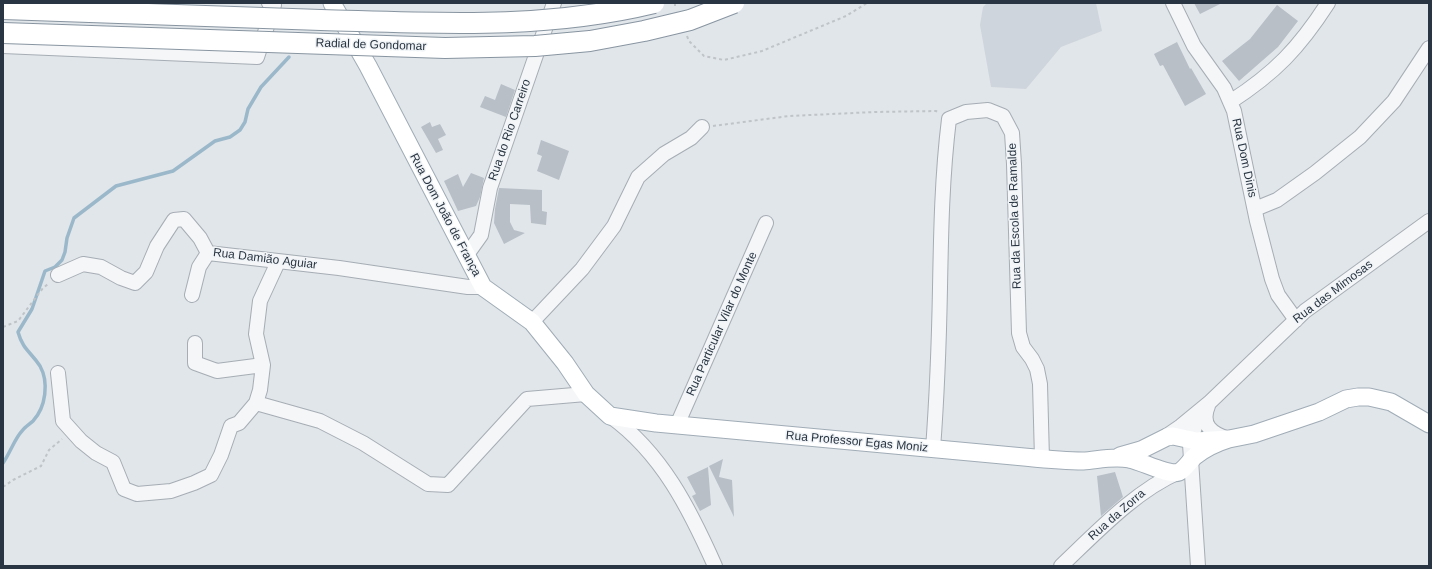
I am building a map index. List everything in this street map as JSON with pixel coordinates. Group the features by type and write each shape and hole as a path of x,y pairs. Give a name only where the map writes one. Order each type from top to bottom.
{"highway":[{"name":"Radial de Gondomar","path":"3,9 442,24 533,22 586,17 654,3"},
{"name":"Radial de Gondomar","path":"3,33 445,48 535,46 590,41 644,30 690,20 734,3"}],"main road":[{"name":"Rua Dom João de França","path":"332,3 368,66 483,287 532,322 565,363 586,394 610,416"},
{"name":"Rua Professor Egas Moniz","path":"1180,467 1209,446 1229,439 1277,427 1319,412 1346,399 1368,397 1391,402 1429,424"},
{"name":"Rua Professor Egas Moniz","path":"610,416 677,425 1042,459 1077,461 1128,459 1180,467 1229,439"},
{"name":"Rua Professor Egas Moniz","path":"1104,459 1141,450 1162,439 1173,436 1180,467"},
{"path":"1162,439 1157,443 1153,454 1154,460 1180,467"}],"street":[{"path":"3,46 257,57 274,5 269,3"},
{"name":"Rua do Rio Carreiro","path":"466,256 481,235 490,188 554,3"},
{"name":"Rua Dom Dinis","path":"1173,3 1194,46 1224,88 1234,111 1255,210 1272,279 1278,295 1296,320"},
{"path":"1230,102 1272,72 1288,57 1314,26 1328,3"},
{"path":"1255,210 1277,200 1315,173 1360,137 1394,101 1429,48"},
{"name":"Rua da Escola de Ramalde","path":"949,119 966,112 988,110 1003,116 1012,133 1019,333 1023,347 1037,369 1040,384 1042,459"},
{"path":"933,449 937,388 942,199 949,119"},
{"path":"532,322 582,269 614,226 638,177 664,154 691,138 702,127"},
{"name":"Rua Damião Aguiar","path":"58,275 83,264 101,267 121,278 135,283 146,272 157,246 174,220 184,220 200,238 208,253 392,275 468,287 483,287"},
{"name":"Rua das Mimosas","path":"1162,439 1209,404 1311,307 1429,221"},
{"name":"Rua Particular Vilar do Monte","path":"677,425 766,223"},
{"path":"192,295 199,267 208,253"},
{"path":"58,373 63,421 81,441 96,453 113,462 124,489 138,494 171,491 194,484 211,475 221,455 231,426 239,423 256,403 260,390 263,365 256,334 260,301 278,262"},
{"path":"195,343 195,363 217,372 263,365"},
{"path":"256,403 320,422 363,443 428,484 448,485 527,399 586,394"},
{"path":"1209,404 1205,413 1207,425 1211,431 1218,436 1229,439"},
{"name":"Rua das Mimosas","path":"1180,467 1196,423 1209,404"},
{"path":"610,416 624,426 640,442 660,465 679,492 690,511 715,566"},
{"path":"1180,467 1198,566"},
{"name":"Rua da Zorra","path":"1061,566 1139,496 1180,467"}],"path":[{"path":"675,3 675,10"},
{"path":"686,35 689,41 704,56 724,60 762,51 846,16 867,3"},
{"path":"702,127 789,116 875,112 936,111 949,119"},
{"path":"3,327 18,321 43,288 58,275"},
{"path":"3,487 13,480 41,466 49,450 72,431"}],"shaded area":[{"path":"987,3 1096,3 1102,31 1061,47 1026,89 991,87 980,25 983,7"}],"building":[{"path":"1194,3 1222,3 1200,14"},
{"path":"1277,5 1298,21 1278,47 1239,81 1222,61 1250,39"},
{"path":"1177,42 1190,69 1191,68 1206,94 1185,106 1163,65 1160,66 1154,54"},
{"path":"501,84 515,90 506,117 480,107 485,96 495,100"},
{"path":"430,122 432,127 440,124 446,135 438,139 443,150 436,153 421,127"},
{"path":"541,140 569,151 559,180 537,171 542,156 537,154"},
{"path":"471,173 484,178 480,197 476,206 458,211 444,181 458,174 463,187"},
{"path":"499,188 542,190 542,211 547,212 546,225 531,223 530,205 510,204 510,222 514,230 525,233 504,244 494,223"},
{"path":"723,459 719,477 732,480 734,517 709,466"},
{"path":"708,467 711,505 700,511 692,496 696,494 687,477"},
{"path":"1115,472 1123,497 1101,516 1097,476"}],"waterway":[{"path":"3,463 19,434 33,421 41,409 45,394 45,379 43,372 37,361 22,343 18,332 32,309 45,271 55,267 62,260 67,238 74,218 116,186 173,171 215,141 230,137 240,130 245,122 248,109 261,87 289,57"}]}
